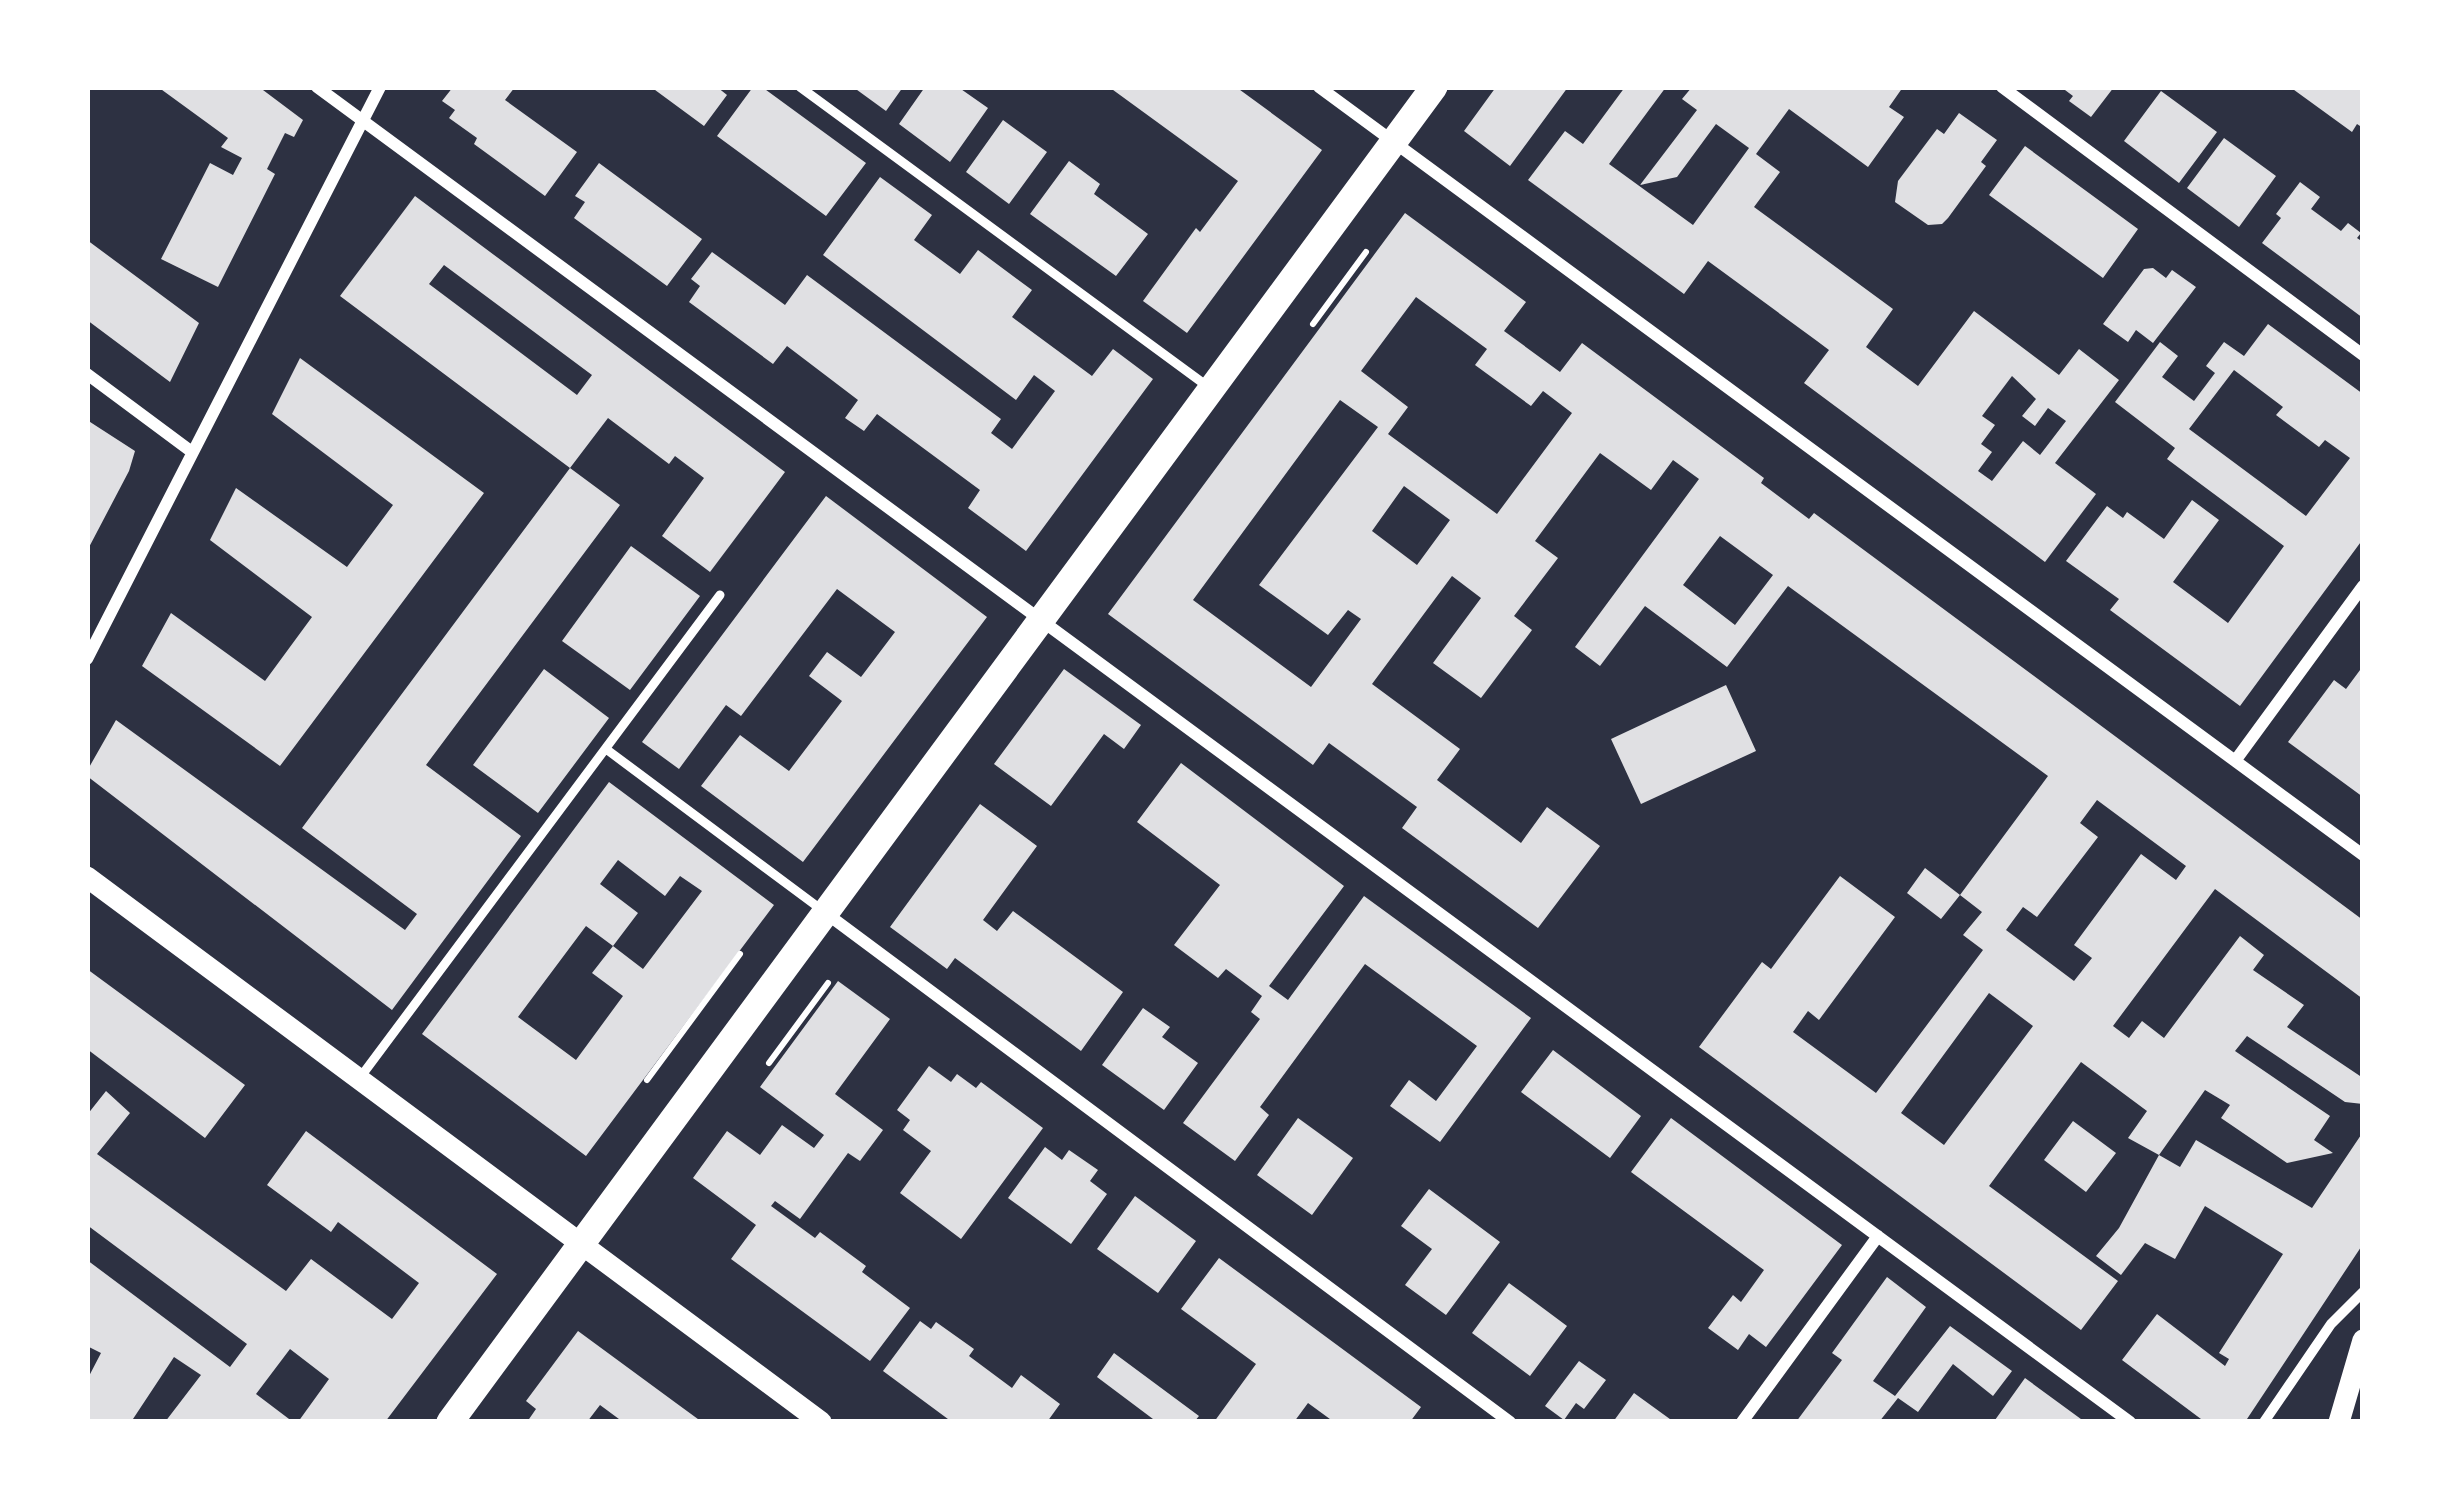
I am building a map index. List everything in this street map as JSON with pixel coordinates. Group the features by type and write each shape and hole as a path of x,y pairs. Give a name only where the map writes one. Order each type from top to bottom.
{"main road":[{"path":"450,1422 1434,87"}],"street":[{"path":"317,87 2130,1422"},
{"path":"87,659 380,87"},
{"path":"1318,87 2363,855"},
{"path":"2002,87 2363,355"},
{"path":"87,374 192,452"},
{"path":"2235,761 2363,586"},
{"path":"87,878 821,1422"},
{"path":"826,913 1510,1422"},
{"path":"1742,1422 1878,1236"},
{"path":"2264,1422 2331,1324 2363,1292"},
{"path":"2339,1422 2363,1340"}],"lane":[{"path":"800,87 1211,389"},
{"path":"359,1079 720,596"},
{"path":"606,749 826,913"}],"path":[{"path":"1312,324 1366,252"},
{"path":"647,1080 740,954"},
{"path":"769,1063 828,983"}],"building":[{"path":"158,87 259,87 303,120 294,137 285,133 267,169 275,174 218,287 161,259 210,163 233,175 242,158 221,147 228,138"},
{"path":"453,87 515,87 505,100 577,152 545,196 474,144 477,138 449,118 455,110 442,101"},
{"path":"651,87 717,87 727,95 704,126"},
{"path":"753,87 762,87 866,163 826,216 717,136"},
{"path":"853,87 903,87 886,111"},
{"path":"925,87 958,87 988,108 950,162 899,124"},
{"path":"1109,87 1236,87 1322,150 1187,333 1143,301 1196,228 1200,232 1238,181"},
{"path":"1496,87 1568,87 1510,166 1464,131"},
{"path":"1625,87 1666,87 1609,164 1693,225 1749,148 1716,124 1677,177 1640,185 1697,110 1682,99 1692,87 1903,87 1889,107 1904,117 1868,167 1789,109 1756,154 1780,172 1754,207 1893,309 1866,347 1918,386 1974,311 2059,375 2079,349 2119,380 2055,463 2096,494 2045,562 1804,383 1829,350 1817,341 1708,261 1684,294 1528,180 1565,131 1583,144","holes":["2012,376 2036,399 2022,416 2035,426 2048,408 2066,421 2040,455 2023,441 1992,481 1978,471 1992,452 1981,444 1995,425 1982,416"]},
{"path":"2061,87 2114,87 2091,117 2069,101 2073,96"},
{"path":"2290,87 2363,87 2363,128 2357,124 2352,132"},
{"path":"2161,91 2217,132 2179,183 2124,141"},
{"path":"1959,113 1997,140 1981,162 1986,166 1948,218 1942,224 1928,225 1895,202 1898,181 1937,129 1944,134"},
{"path":"1003,120 1047,152 1009,204 966,172"},
{"path":"2224,138 2276,176 2239,227 2187,188"},
{"path":"2025,146 2138,229 2103,278 1989,195"},
{"path":"1069,161 1100,184 1094,194 1148,234 1116,276 1030,214"},
{"path":"599,163 702,239 667,286 574,218 585,202 575,196"},
{"path":"880,177 932,215 914,240 960,274 978,250 1032,290 1012,317 1092,376 1113,349 1153,379 1026,551 968,508 980,490 877,414 864,431 845,418 858,400 787,346 773,364 689,302 700,286 691,279 712,252 785,305 807,275 1001,419 991,433 1012,449 1055,391 1034,375 1016,400 823,255"},
{"path":"2300,182 2320,197 2311,209 2341,231 2348,223 2361,233 2357,238 2363,242 2363,318 2262,243"},
{"path":"415,196 785,472 710,572 662,536 704,478 675,456 669,464 608,418 570,468 340,296","holes":["444,265 592,375 577,395 429,284"]},
{"path":"1405,213 1526,302 1504,331 1560,372 1582,343 1764,478 1761,483 1809,519 1814,513 2363,920 2363,999 2215,889 2113,1026 2129,1038 2142,1021 2164,1038 2240,936 2264,955 2253,970 2304,1005 2287,1027 2363,1078 2363,1104 2345,1102 2247,1036 2235,1051 2330,1116 2314,1140 2333,1153 2287,1163 2221,1118 2230,1105 2205,1090 2159,1155 2128,1138 2147,1111 2081,1062 1989,1186 2118,1281 2081,1330 1699,1047 1762,962 1771,969 1840,876 1895,917 1819,1020 1808,1011 1793,1032 1876,1093 1983,950 1963,935 1982,912 1960,895 2048,776 1788,586 1727,667 1645,606 1600,666 1575,647 1699,479 1673,460 1651,490 1600,453 1535,541 1558,558 1514,616 1532,630 1481,698 1433,663 1481,598 1452,576 1372,684 1460,749 1437,780 1521,843 1547,807 1600,846 1538,928 1402,828 1417,807 1329,743 1313,765 1108,614","holes":["1416,297 1487,349 1475,365 1531,406 1543,391 1572,413 1497,514 1388,434 1408,407 1361,371","1340,400 1378,427 1259,585 1328,635 1348,610 1361,619 1311,687 1193,600","1404,486 1450,520 1417,565 1372,531","1720,536 1773,575 1735,625 1683,585","2097,800 2186,866 2176,880 2141,854 2074,945 2092,958 2074,981 2006,930 2023,907 2037,917 2098,837 2080,823","1989,993 2033,1026 1944,1145 1901,1113"]},
{"path":"87,240 199,323 170,382 87,320"},
{"path":"2153,268 2166,278 2172,270 2196,287 2153,343 2136,330 2128,342 2103,324 2144,269"},
{"path":"2268,324 2363,394 2363,539 2240,706 2110,610 2119,599 2066,561 2107,506 2123,518 2127,512 2164,539 2192,500 2219,520 2173,582 2228,623 2284,546 2167,459 2175,448 2115,402 2160,342 2178,356 2162,377 2194,401 2215,373 2206,366 2224,342 2244,356","holes":["2234,370 2283,407 2276,415 2319,447 2325,440 2350,458 2306,516 2189,429"]},
{"path":"300,358 484,493 280,766 142,666 171,613 265,681 312,617 210,540 236,488 347,567 393,505 272,414"},
{"path":"87,420 135,451 87,551"},
{"path":"570,468 620,505 426,765 521,836 392,1010 87,776 116,720 405,930 417,914 302,828"},
{"path":"826,496 987,617 803,862 701,786 740,735 789,771 842,701 809,676 827,652 861,677 895,632 837,589 741,716 726,705 679,769 642,742"},
{"path":"631,546 700,596 630,690 562,641"},
{"path":"2363,666 2363,797 2288,742 2334,680 2346,689"},
{"path":"544,669 609,718 538,813 473,765"},
{"path":"1064,669 1141,725 1124,749 1104,734 1051,806 994,764"},
{"path":"1726,685 1756,751 1641,804 1611,739"},
{"path":"1181,763 1344,886 1269,986 1288,1000 1364,896 1531,1018 1440,1142 1390,1106 1409,1080 1436,1101 1477,1046 1365,964 1260,1107 1269,1115 1235,1161 1183,1123 1260,1019 1251,1012 1262,996 1226,969 1218,978 1174,945 1220,885 1137,822"},
{"path":"609,782 774,905 586,1156 422,1034","holes":["618,860 665,896 680,876 702,891 643,969 613,946 638,913 600,884","586,926 613,946 592,973 623,996 576,1060 518,1017"]},
{"path":"980,804 1037,846 983,920 997,931 1013,911 1123,992 1081,1051 955,958 947,969 890,927"},
{"path":"1925,868 1960,895 1941,919 1907,893"},
{"path":"87,969 245,1085 205,1138 87,1049"},
{"path":"838,981 890,1019 835,1094 883,1130 860,1161 848,1153 800,1219 775,1201 771,1206 815,1238 820,1232 866,1266 862,1272 910,1308 870,1361 731,1259 756,1225 693,1178 727,1131 760,1155 782,1125 814,1148 824,1135 760,1087"},
{"path":"1143,1008 1170,1027 1162,1037 1198,1063 1164,1110 1102,1065"},
{"path":"1553,1050 1641,1116 1610,1158 1521,1092"},
{"path":"929,1066 951,1082 957,1074 976,1088 981,1082 1043,1128 961,1239 900,1193 931,1151 903,1130 910,1120 897,1110"},
{"path":"106,1091 130,1113 97,1154 286,1291 311,1259 392,1319 419,1283 338,1222 331,1232 267,1185 306,1131 497,1274 385,1422 298,1422 329,1379 290,1349 256,1394 293,1422 165,1422 201,1375 174,1357 131,1422 87,1422 87,1380 101,1353 87,1346 87,1260 230,1367 247,1344 87,1225 87,1115"},
{"path":"1298,1118 1353,1158 1312,1215 1257,1175"},
{"path":"1671,1118 1842,1245 1766,1347 1749,1334 1738,1350 1708,1328 1733,1295 1741,1302 1764,1270 1631,1172"},
{"path":"2073,1121 2116,1153 2086,1192 2044,1160"},
{"path":"2363,1132 2363,1244 2245,1422 2205,1422 2122,1360 2157,1314 2225,1366 2229,1359 2219,1353 2283,1254 2205,1206 2175,1259 2145,1243 2121,1275 2096,1256 2119,1228 2159,1155 2180,1167 2196,1140 2312,1208"},
{"path":"1045,1147 1062,1160 1069,1150 1098,1170 1090,1181 1107,1194 1071,1244 1008,1198"},
{"path":"1429,1189 1500,1242 1446,1315 1405,1285 1432,1249 1401,1226"},
{"path":"1135,1196 1196,1241 1158,1293 1097,1249"},
{"path":"1219,1258 1421,1407 1410,1422 1334,1422 1308,1403 1294,1422 1214,1422 1256,1364 1181,1309"},
{"path":"1887,1277 1926,1307 1873,1381 1895,1396 1950,1326 2012,1371 1993,1396 1953,1364 1918,1412 1898,1398 1879,1422 1796,1422 1842,1360 1832,1353"},
{"path":"1509,1283 1567,1326 1530,1376 1472,1333"},
{"path":"920,1321 931,1329 936,1322 974,1349 969,1356 1012,1388 1021,1375 1060,1404 1047,1422 952,1422 883,1371"},
{"path":"578,1331 702,1422 623,1422 600,1405 587,1422 527,1422 536,1409 526,1401"},
{"path":"1114,1353 1199,1416 1194,1422 1157,1422 1097,1377"},
{"path":"1579,1361 1606,1380 1584,1409 1576,1403 1564,1420 1545,1406"},
{"path":"2025,1378 2085,1422 1995,1420"},
{"path":"1634,1393 1674,1422 1613,1422"}]}
